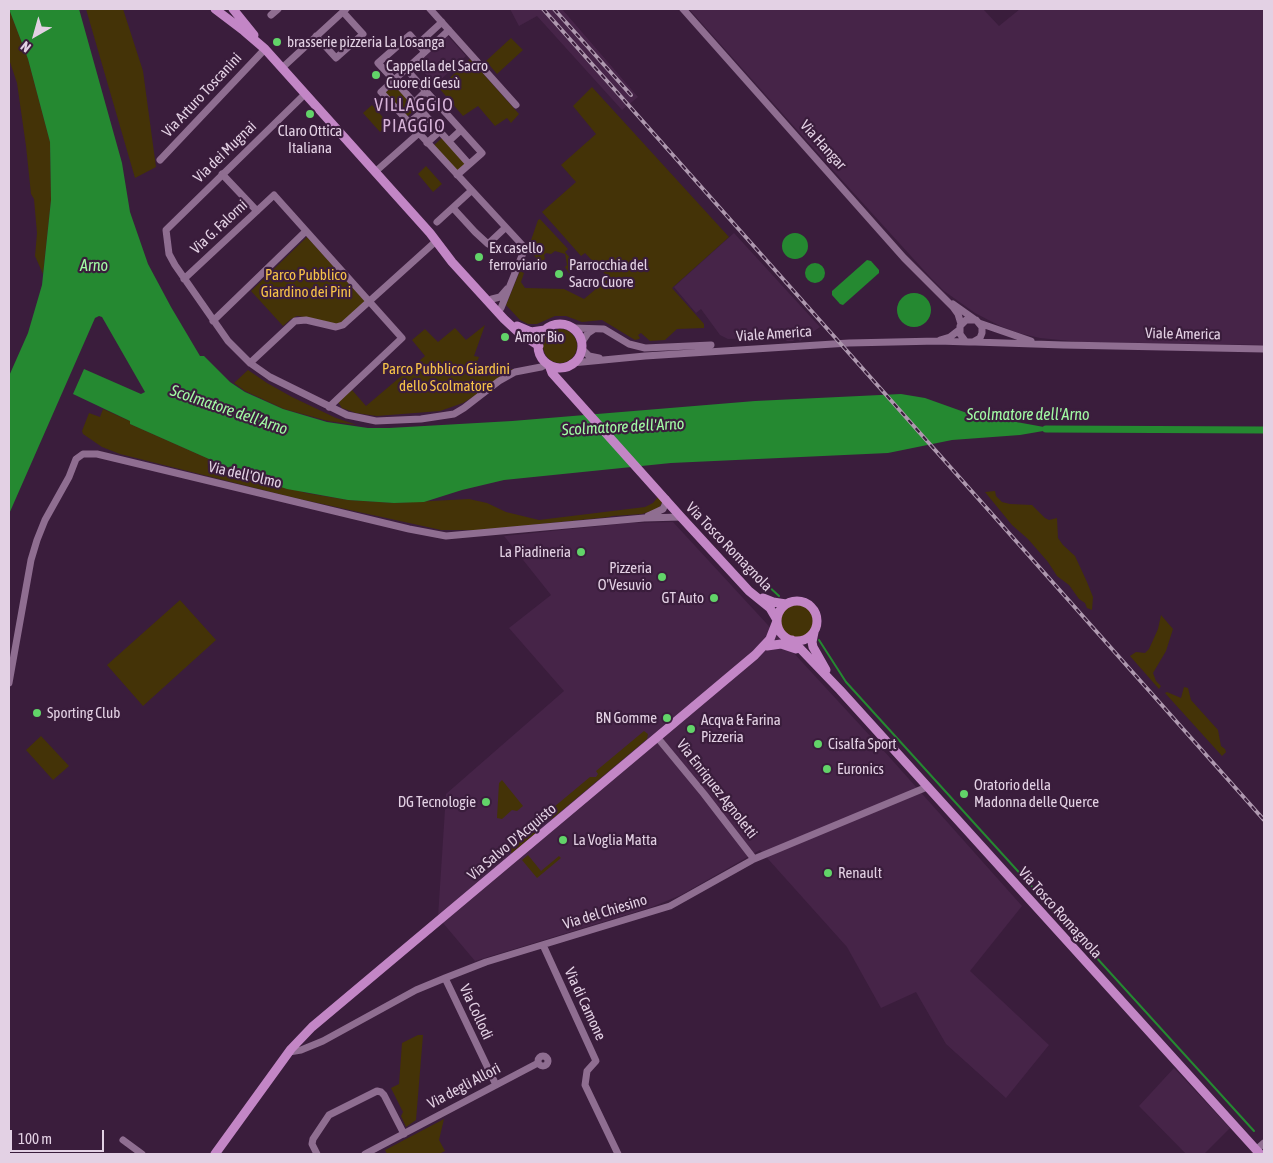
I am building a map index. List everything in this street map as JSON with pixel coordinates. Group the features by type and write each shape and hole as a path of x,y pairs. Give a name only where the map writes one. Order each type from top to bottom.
{"main road":[{"path":"214,9 244,31 264,49 515,324 524,330 534,332 559,324 573,328 579,334 582,346 566,372 564,383"},
{"path":"233,9 264,49"},
{"path":"430,233 435,242 513,328 539,346"},
{"path":"545,330 541,336 539,346 541,355 548,364 559,368 571,364"},
{"name":"Via Tosco Romagnola","path":"548,364 552,373 564,383 681,517 751,593 770,608 777,621"},
{"name":"Via Tosco Romagnola","path":"663,496 669,498 757,593 770,602 786,604"},
{"path":"751,593 768,613 774,630"},
{"path":"801,601 812,608 817,620 814,632 804,640 778,640 755,655 768,642 779,613 786,604 801,601"},
{"path":"777,621 781,633 791,640"},
{"name":"Via Tosco Romagnola","path":"814,632 812,642 815,651 840,690"},
{"name":"Via Tosco Romagnola","path":"791,640 840,690 1258,1152"},
{"path":"767,646 785,644 804,653"},
{"name":"Via Salvo D'Acquisto","path":"215,1154 288,1052 312,1028 755,655"}],"street":[{"path":"271,15 278,9"},
{"path":"430,9 516,105"},
{"name":"Via Hangar","path":"683,9 915,269 945,298 956,312 960,327"},
{"path":"282,68 316,36 344,10 363,34 336,58 316,36"},
{"path":"418,44 442,22"},
{"path":"449,30 381,92 525,248 501,308"},
{"path":"425,52 410,35 378,63 469,164"},
{"name":"Via Arturo Toscanini","path":"160,160 264,49"},
{"path":"406,69 482,153 457,176"},
{"path":"414,102 426,91"},
{"name":"Via dei Mugnai","path":"184,279 169,254 166,230 304,94"},
{"path":"410,123 422,112"},
{"path":"448,141 461,130"},
{"path":"427,143 440,131"},
{"path":"375,172 419,133"},
{"path":"222,174 257,211"},
{"path":"437,222 471,191"},
{"name":"Via G. Falorni","path":"184,279 274,196 306,231"},
{"path":"453,208 488,244 505,228"},
{"path":"213,321 306,231 402,338 329,407"},
{"path":"250,363 295,321 306,320 338,328 343,325 435,242"},
{"path":"184,279 228,342 250,363 270,377 353,417 376,421 407,421 447,416 461,410 492,386 515,372 548,364"},
{"path":"492,299 502,296 510,285"},
{"name":"Via Hangar","path":"945,298 977,321"},
{"name":"Viale America","path":"938,341 951,336 966,320 977,321 1016,337 1042,344"},
{"path":"960,327 962,338 972,342 980,338 982,333 982,328 977,321"},
{"path":"573,328 604,329 629,344 642,348 710,345"},
{"path":"597,328 588,333 582,346 592,357 612,359"},
{"name":"Viale America","path":"571,364 743,349 888,341 1264,349"},
{"name":"Via dell'Olmo","path":"9,683 31,560 37,540 45,520 69,477 76,459 83,454 97,454 409,529 446,536 644,518 681,517"},
{"name":"Via dell'Olmo","path":"644,518 663,509 666,505 663,496"},
{"name":"Via Enriquez Agnoletti","path":"657,737 754,859"},
{"name":"Via del Chiesino","path":"288,1052 301,1050 323,1041 416,990 486,962 670,906 754,859 927,787"},
{"name":"Via di Camone","path":"543,945 596,1061 586,1073 586,1089 618,1154"},
{"name":"Via Collodi","path":"445,978 496,1085"},
{"name":"Via degli Allori","path":"364,1154 538,1063"},
{"path":"317,1154 312,1144 313,1139 329,1115 377,1091 384,1095 404,1134"},
{"path":"123,1140 142,1154"},
{"path":"1258,1152 1264,1143"}],"shaded area":[{"path":"510,9 562,9 638,97 622,110 537,16 519,26"},
{"path":"689,9 983,9 999,26 1020,9 1264,9 1264,345 1081,342 1040,338 1018,333 975,313 944,291 930,277"},
{"path":"448,36 466,56 435,85 417,64"},
{"path":"734,233 820,327 800,341 797,338 793,341 787,341 782,336 728,339 720,335 701,309 696,313 674,287"},
{"path":"673,522 884,751 1022,906 970,971 1049,1045 1006,1098 946,1044 916,992 881,1008 847,947 760,850 681,895 652,907 475,961 438,917 446,794 564,691 509,628 551,595 504,536 628,523"},
{"path":"1174,1068 1230,1128 1204,1154 1186,1154 1139,1106"}],"green space":[{"path":"9,9 28,59 50,142 51,200 43,274 35,256 37,233 34,199 31,194 17,83 9,59"},
{"path":"86,9 123,9 143,71 156,167 135,178"},
{"path":"511,38 523,50 497,74 486,61"},
{"path":"470,59 519,114 511,123 507,118 495,126 478,106 463,116 439,88"},
{"path":"394,84 416,108 407,117 385,93"},
{"path":"592,87 729,237 672,288 704,324 704,328 677,329 665,340 650,341 641,333 638,335 640,338 635,340 602,320 582,322 566,316 555,316 537,324 528,324 520,320 506,305 520,271 524,273 521,282 525,288 564,289 584,299 609,278 585,253 581,256 542,212 576,182 561,165 596,134 573,106"},
{"path":"372,105 389,124 380,132 363,113"},
{"path":"442,138 466,164 457,172 433,146"},
{"path":"426,166 442,184 433,192 418,174"},
{"path":"540,219 568,249 565,252 577,266 569,273 565,267 567,265 565,254 555,251 551,254 546,253 544,255 545,259 541,262 528,249"},
{"name":"Parco Pubblico Giardino dei Pini","path":"307,237 366,302 340,324 336,325 297,316 283,326 251,291"},
{"name":"Parco Pubblico Giardini dello Scolmatore","path":"485,325 474,356 479,357 474,370 516,369 463,403 440,411 377,416 356,413 342,408 338,402 352,390 366,406 425,356 412,340 425,329 438,342 455,328 466,340"},
{"path":"560,329 567,330 572,334 576,339 576,353 572,358 567,362 560,363 553,362 548,358 544,353 543,346 544,339 548,334 553,330"},
{"path":"248,370 292,397 336,418 357,425 328,421 284,409 245,391 234,383"},
{"path":"103,409 130,421 130,424 245,475 306,493 348,500 394,503 469,499 487,503 506,512 539,520 645,507 653,503 658,497 662,500 662,503 658,509 642,514 481,530 441,530 295,498 120,454 102,447 83,434 82,431 89,413 100,417"},
{"path":"995,491 996,496 1002,502 1032,505 1045,518 1049,520 1057,518 1058,538 1075,556 1093,597 1092,610 1087,608 1085,603 1079,599 1069,585 1057,576 1048,562 1028,539 1012,525 985,492"},
{"path":"180,600 216,640 143,706 107,665"},
{"path":"797,604 809,609 814,621 809,633 797,638 785,633 780,621 785,609"},
{"path":"1161,615 1173,629 1166,651 1153,673 1156,681 1161,686 1159,689 1130,656 1136,652 1145,653 1149,649 1158,629"},
{"path":"1184,687 1188,688 1191,700 1218,730 1221,746 1226,752 1222,756 1165,693 1167,692 1181,698"},
{"path":"644,731 648,734 647,739 553,818 550,819 547,816 548,812 590,777 596,777 598,774 596,771"},
{"path":"41,736 69,766 53,780 26,750"},
{"path":"502,780 523,806 517,811 512,810 502,819 497,818 499,783"},
{"path":"532,827 538,830 536,833 512,853 506,850"},
{"path":"528,855 541,871 559,856 561,858 537,878 522,860"},
{"path":"418,1035 423,1035 416,1120 406,1127 401,1116 403,1112 391,1088 399,1084 402,1043"},
{"path":"444,1119 439,1140 445,1151 439,1154 387,1154 385,1150"}],"water":[{"name":"Arno","path":"9,9 79,9 122,163 130,212 148,264 200,356 204,356 230,382 245,392 283,409 327,422 368,428 389,428 512,421 755,401 901,394 925,398 967,413 1055,429 1020,435 952,440 888,453 671,463 504,480 424,502 394,503 348,500 287,489 245,475 130,424 130,421 73,394 84,369 141,394 145,392 102,317 99,316 95,318 9,514 9,376 28,333 42,285 51,200 50,142 28,59"},
{"path":"795,233 804,237 808,246 804,255 795,259 786,255 782,246 786,237"},
{"path":"867,260 871,261 879,270 879,273 843,305 840,304 832,295 832,291"},
{"path":"815,263 822,266 825,273 822,280 815,283 808,280 805,273 808,266"},
{"path":"914,293 926,298 931,310 926,322 914,327 902,322 897,310 902,298"}],"waterway":[{"name":"Scolmatore dell'Arno","path":"1046,429 1264,430"},
{"path":"766,584 779,596"},
{"path":"819,640 846,682 1254,1131"}],"railway":[{"path":"543,9 1264,820"},
{"path":"554,9 631,95"}],"place":[{"name":"brasserie pizzeria La Losanga","path":"277,42"},
{"name":"Cappella del Sacro Cuore di Gesù","path":"376,75"},
{"name":"Claro Ottica Italiana","path":"310,114"},
{"name":"Ex casello ferroviario","path":"479,257"},
{"name":"Parrocchia del Sacro Cuore","path":"559,274"},
{"name":"Amor Bio","path":"505,337"},
{"name":"La Piadineria","path":"581,552"},
{"name":"Pizzeria O'Vesuvio","path":"662,577"},
{"name":"GT Auto","path":"714,598"},
{"name":"Sporting Club","path":"37,713"},
{"name":"BN Gomme","path":"667,718"},
{"name":"Acqva & Farina Pizzeria","path":"691,729"},
{"name":"Cisalfa Sport","path":"818,744"},
{"name":"Euronics","path":"827,769"},
{"name":"Oratorio della Madonna delle Querce","path":"964,794"},
{"name":"DG Tecnologie","path":"486,802"},
{"name":"La Voglia Matta","path":"563,840"},
{"name":"Renault","path":"828,873"}],"district":[{"name":"VILLAGGIO PIAGGIO","path":"414,115"}]}
